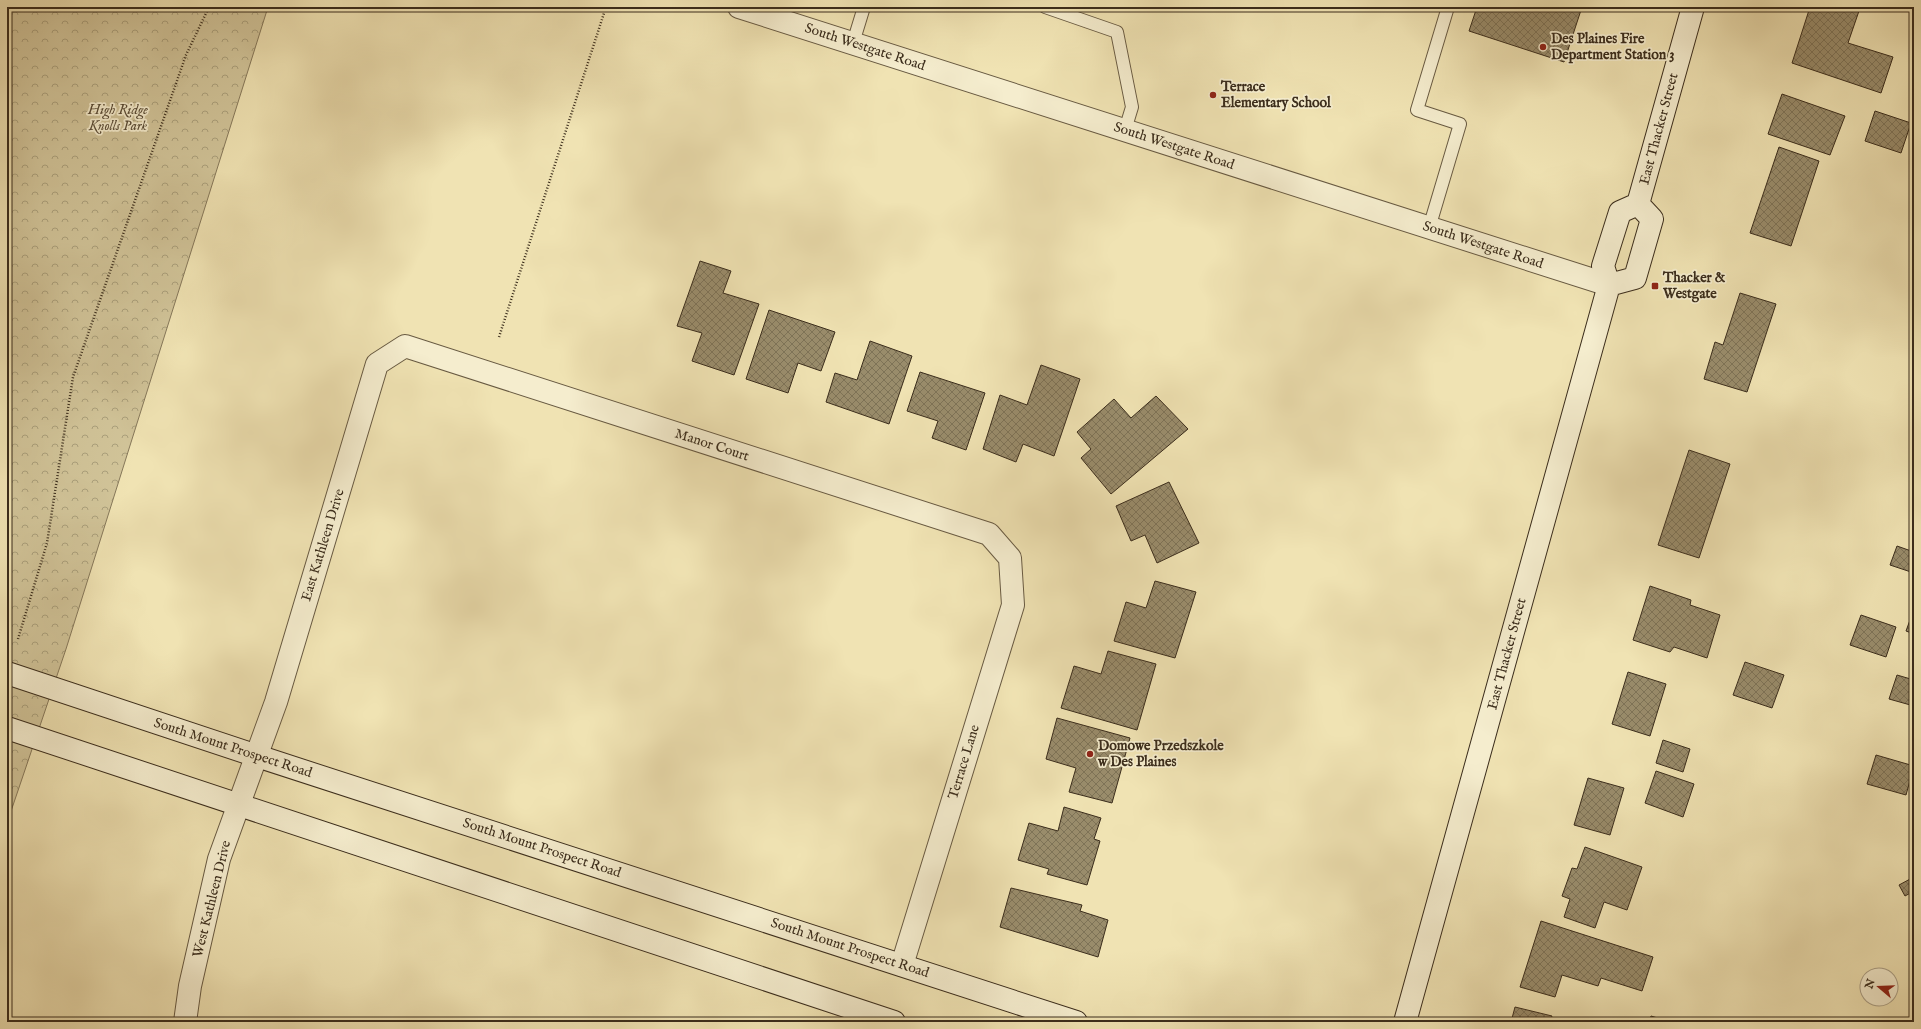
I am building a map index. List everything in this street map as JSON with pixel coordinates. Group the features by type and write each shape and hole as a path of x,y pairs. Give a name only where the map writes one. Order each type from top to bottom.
{"main road":[{"name":"South Westgate Road","path":"739,7 1608,285"},
{"name":"East Thacker Street","path":"1638,204 1693,7"},
{"name":"East Thacker Street","path":"1405,1022 1608,285 1603,266 1620,212 1638,204"},
{"name":"East Thacker Street","path":"1608,285 1635,278 1652,219 1638,204"},
{"name":"Manor Court","path":"405,346 989,534 1010,558"},
{"name":"East Kathleen Drive","path":"257,756 276,702 377,364 405,346"},
{"name":"Terrace Lane","path":"902,965 1013,605 1010,558"},
{"name":"South Mount Prospect Road","path":"7,673 257,756 1076,1022"},
{"path":"7,728 894,1022"},
{"name":"West Kathleen Drive","path":"186,1022 190,986 219,859 257,756"}],"lane":[{"path":"853,43 864,7"},
{"path":"1045,7 1118,32 1132,107 1125,130"},
{"path":"1429,228 1460,124 1417,110 1448,7"}],"path":[{"path":"18,639 47,544 73,377 186,55 209,7"},
{"path":"499,337 606,7"}],"green space":[{"name":"High Ridge Knolls Park","path":"7,7 268,7 66,649 7,823"}],"building":[{"name":"Des Plaines Fire Department Station 3","path":"1477,7 1582,7 1564,62 1469,31"},
{"path":"1810,7 1860,8 1848,43 1893,57 1881,93 1792,63"},
{"path":"1782,94 1845,116 1830,155 1768,134"},
{"path":"1875,111 1911,123 1901,153 1865,141"},
{"path":"1779,147 1819,161 1791,246 1750,233"},
{"path":"700,261 731,271 723,293 759,304 734,375 692,361 702,333 677,326"},
{"path":"1740,293 1776,304 1747,392 1704,379 1715,342 1723,345"},
{"path":"769,310 835,332 821,371 798,363 788,393 746,379"},
{"path":"870,341 912,356 889,424 826,402 835,373 857,380"},
{"path":"1041,365 1080,379 1054,456 1023,444 1016,462 983,449 1000,395 1027,405"},
{"path":"920,372 985,393 966,450 932,438 938,421 907,411"},
{"path":"1156,396 1188,429 1111,494 1081,458 1091,449 1077,432 1114,399 1131,418"},
{"path":"1689,450 1730,464 1699,558 1658,545"},
{"path":"1169,482 1199,543 1157,563 1145,535 1131,541 1116,506"},
{"path":"1897,546 1914,552 1914,573 1890,565"},
{"path":"1155,581 1196,592 1175,658 1114,641 1126,602 1146,608"},
{"path":"1650,586 1691,600 1690,605 1720,615 1707,658 1674,647 1670,652 1633,640"},
{"path":"1914,609 1914,634 1906,631"},
{"path":"1861,615 1896,627 1886,657 1850,645"},
{"path":"1108,651 1156,664 1137,730 1061,708 1074,666 1101,674"},
{"path":"1745,662 1784,675 1772,708 1733,695"},
{"path":"1628,672 1666,684 1650,736 1612,724"},
{"path":"1897,675 1914,680 1914,706 1889,699"},
{"path":"1057,718 1130,738 1112,803 1069,792 1076,768 1046,759"},
{"path":"1663,740 1690,749 1683,772 1656,763"},
{"path":"1876,755 1914,766 1906,795 1867,784"},
{"path":"1656,771 1694,784 1683,817 1645,803"},
{"path":"1588,778 1624,788 1610,835 1574,825"},
{"path":"1064,807 1101,818 1094,839 1100,841 1087,885 1047,874 1049,869 1018,860 1029,823 1058,831"},
{"path":"1585,847 1642,867 1627,910 1604,902 1595,928 1564,917 1570,899 1562,896 1572,868 1577,869"},
{"path":"1912,878 1914,891 1905,896 1899,885"},
{"path":"1011,888 1082,905 1080,911 1108,920 1098,957 1000,927"},
{"path":"1541,921 1653,957 1642,991 1601,978 1598,986 1562,975 1555,997 1520,987"},
{"path":"1515,1007 1552,1016 1550,1022 1511,1022"},
{"path":"1651,1016 1671,1022 1649,1022"}],"place":[{"name":"Des Plaines Fire Department Station 3","path":"1543,47"},
{"name":"Terrace Elementary School","path":"1213,95"},
{"name":"Thacker & Westgate","path":"1655,286"},
{"name":"Domowe Przedszkole w Des Plaines","path":"1090,754"}]}
